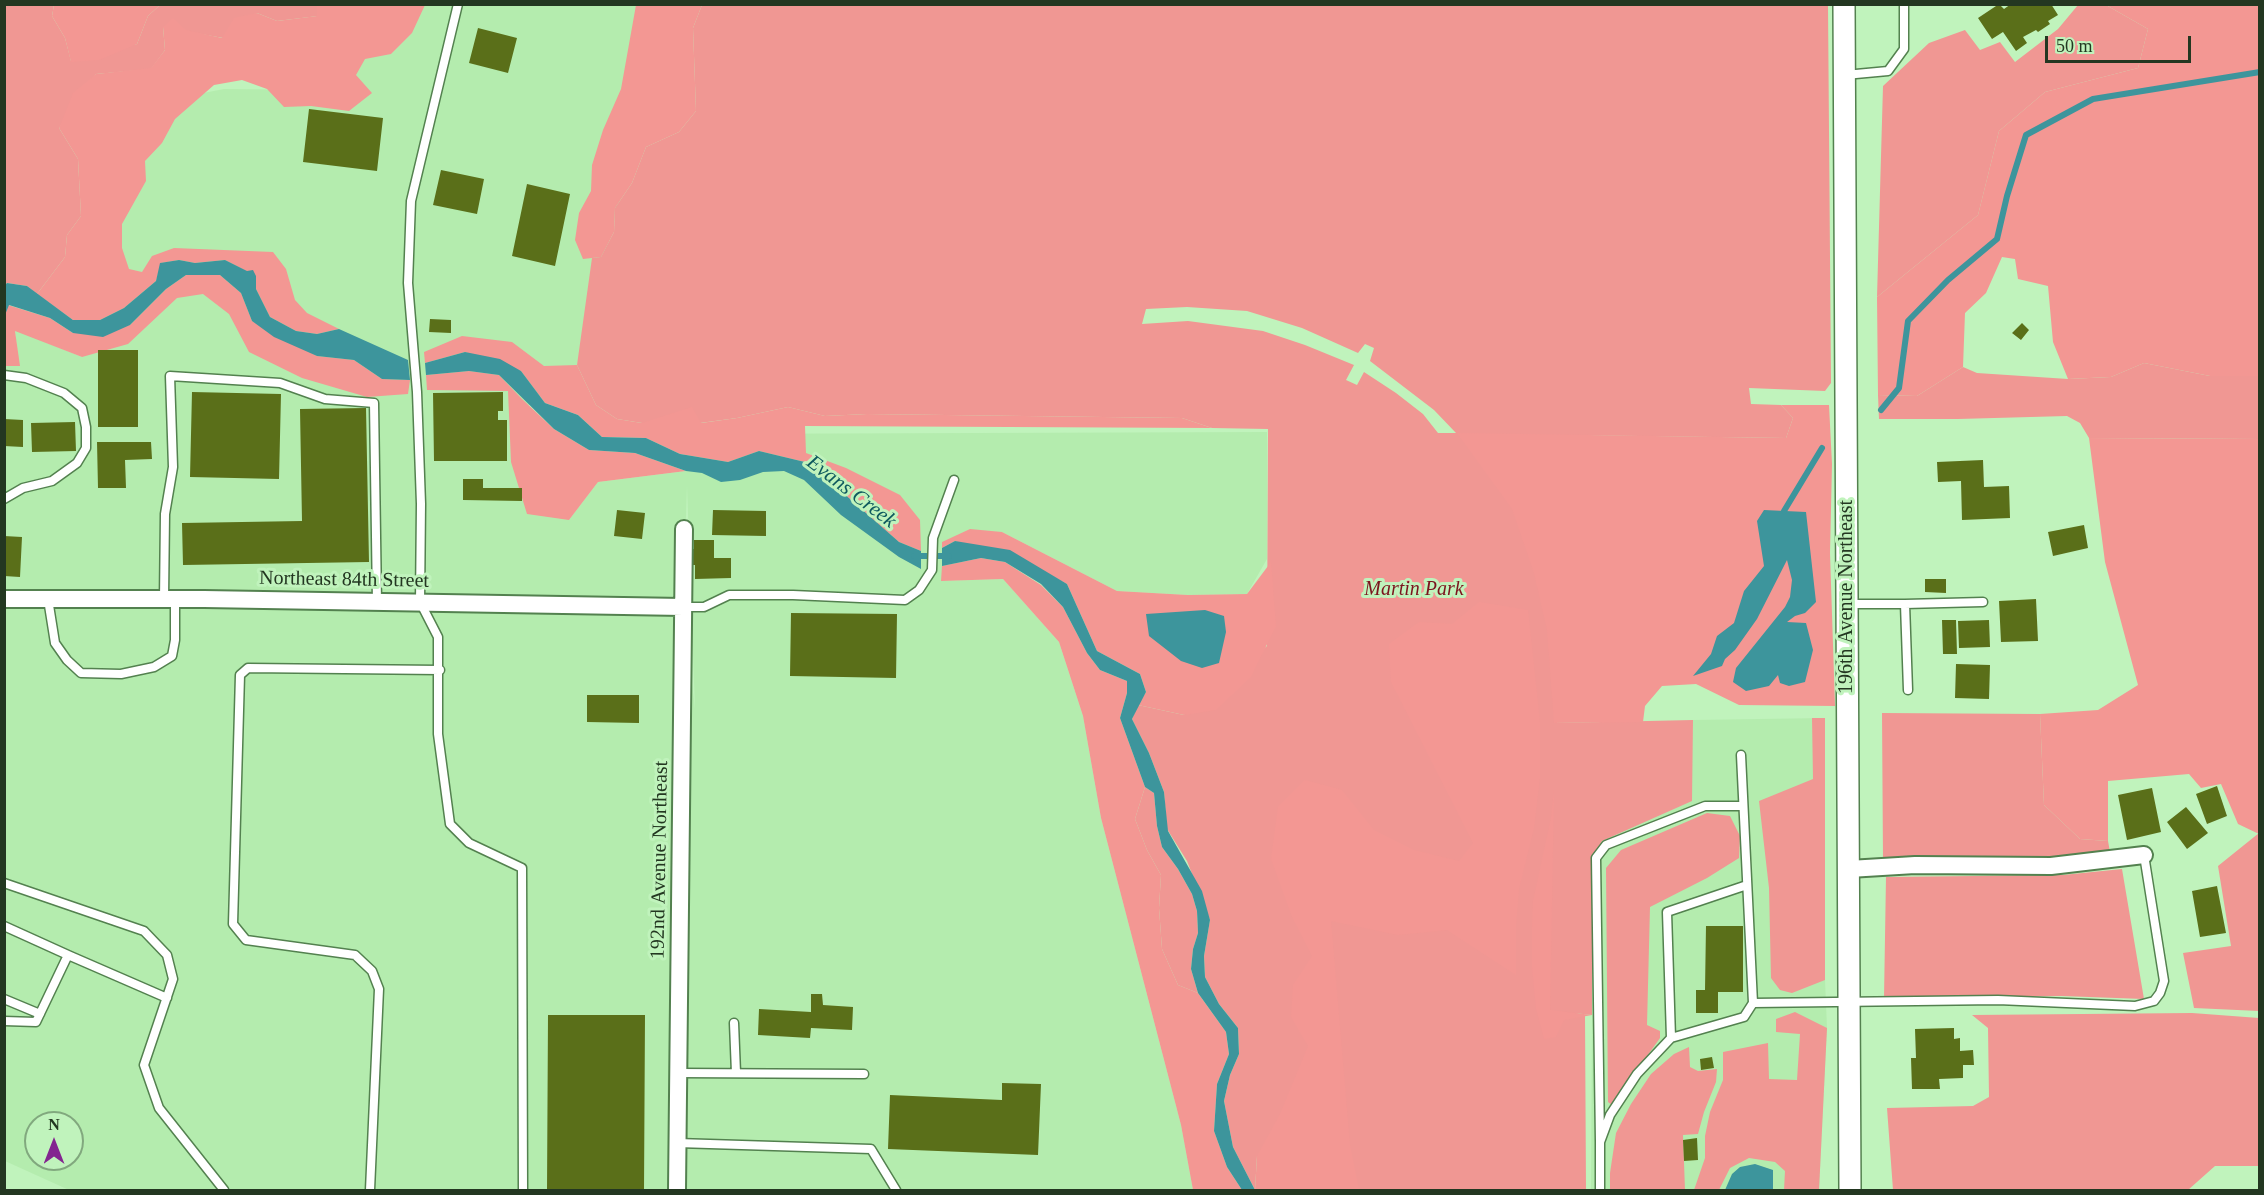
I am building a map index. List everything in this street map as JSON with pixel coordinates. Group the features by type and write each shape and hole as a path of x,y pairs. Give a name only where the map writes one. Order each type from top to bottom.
{"street":[{"name":"196th Avenue Northeast","path":"1844,4 1850,1191"},
{"name":"192nd Avenue Northeast","path":"677,1191 684,530"},
{"name":"Northeast 84th Street","path":"4,599 170,599 683,607"},
{"path":"1849,869 1915,865 2051,866 2144,855"}],"lane":[{"path":"458,4 411,201 408,283 417,392 422,504 420,602 438,637 440,670 438,734 450,824 469,843 522,868 523,1191"},
{"path":"1845,75 1888,71 1904,49 1904,4"},
{"path":"4,375 26,378 64,393 82,408 86,427 86,448 77,463 52,481 23,488 4,500"},
{"path":"48,599 55,644 66,660 81,673 121,674 154,667 172,656 175,640 165,514 173,467 171,376 280,383 325,399 374,403 377,602"},
{"path":"683,607 704,607 729,595 793,595 905,600 919,590 932,570 933,538 954,480"},
{"path":"1847,604 1983,602"},
{"path":"1905,603 1908,690"},
{"path":"370,1191 379,989 372,971 355,955 246,940 233,924 240,675 248,668 440,670"},
{"path":"1599,1142 1610,1115 1637,1074 1671,1038 1744,1017 1753,1003 1741,755"},
{"path":"1600,1191 1596,858 1606,845 1705,806 1743,806"},
{"path":"1753,1003 1998,1000 2135,1006 2154,1001 2164,981 2144,855"},
{"path":"4,883 144,931 167,955 173,979 144,1065 159,1108 224,1191"},
{"path":"1671,1038 1667,912 1747,885"},
{"path":"4,926 167,998"},
{"path":"4,1021 36,1022 68,955"},
{"path":"4,999 40,1014"},
{"path":"735,1023 736,1073"},
{"path":"679,1073 864,1074"},
{"path":"677,1143 871,1149 896,1191"}],"shaded area":[{"path":"54,4 160,5 148,16 137,44 99,60 71,62 65,38 52,16"},
{"path":"317,5 425,5 412,33 391,54 365,59 356,75 372,93 349,111 311,106 284,107 267,89 242,80 214,85 175,119 162,143 145,161 146,181 122,224 122,248 129,269 142,272 152,256 174,248 273,252 286,269 295,300 307,313 339,329 317,334 296,331 270,317 256,289 256,276 225,260 195,263 179,260 161,263 156,281 124,308 100,320 73,320 37,294 65,257 67,235 81,216 78,159 59,128 73,93 96,74 151,68 165,50 163,27 173,18 186,30 222,38 234,18 257,13 277,21 317,16"},
{"path":"381,5 652,5 645,102 577,365 519,414 569,520 598,482 686,471 685,434 1267,432 1267,559 1247,594 1188,595 1117,591 1002,532 941,581 1003,579 1059,642 1083,716 1101,818 1181,1125 1193,1190 69,1190 27,1171 84,1171 84,1111 24,1111 24,1170 5,1161 5,366 19,366 15,330 82,357 131,107 224,89 328,90","holes":["687,486 695,709 683,607"]},
{"path":"636,5 702,5 693,28 696,111 679,132 646,147 632,183 615,208 614,232 601,257 583,259 575,240 579,213 591,191 592,165 603,130 621,89"},
{"path":"2106,5 2259,5 2259,376 2210,376 2144,363 2111,377 2068,379 2053,342 2048,286 2018,279 2015,259 2002,257 1986,293 1965,313 1963,367 1917,396 1878,395 1877,297 1978,215 1999,131 2045,92 2138,68 2148,29"},
{"path":"186,275 220,275 241,293 252,321 317,356 354,360 382,379 410,380 408,394 367,397 302,378 249,352 229,314 203,294 177,298 128,344 82,357 15,331 20,366 5,366 4,315 8,305 50,318 73,333 130,325 166,289"},
{"path":"462,336 512,342 544,366 577,365 596,405 617,419 642,423 692,407 701,423 788,407 825,416 867,414 1182,418 1212,428 805,426 806,453 846,468 900,495 920,520 921,551 899,542 809,463 759,451 728,462 680,454 646,438 602,437 578,415 545,403 521,371 465,352 425,363 424,352"},
{"path":"469,371 499,375 554,429 589,450 635,453 686,471 598,482 569,520 527,514 511,462 508,391 427,390 426,375"},
{"path":"1781,405 1829,405 1832,464 1830,553 1835,706 1739,705 1696,684 1662,686 1645,706 1643,722 1554,723 1547,630 1534,573 1512,509 1457,433 1786,438 1793,418"},
{"path":"2089,438 2259,439 2259,834 2238,824 2221,784 2201,788 2189,774 2108,781 2108,841 2080,839 2044,805 2040,714 2098,710 2138,685 2105,562"},
{"path":"970,529 1002,532 1117,591 1188,595 1247,594 1271,562 1276,626 1251,677 1216,710 1184,715 1138,705 1146,692 1140,674 1097,651 1067,584 1043,571 955,541 942,548 942,542"},
{"path":"981,558 1005,562 1041,585 1063,607 1087,653 1100,670 1127,681 1127,693 1120,718 1145,787 1135,819 1147,850 1161,875 1159,908 1162,949 1178,985 1198,993 1226,1032 1229,1054 1217,1084 1214,1131 1227,1167 1242,1190 1193,1190 1181,1125 1101,818 1083,716 1059,642 1003,579 941,581 942,566"},
{"path":"1479,602 1528,610 1540,722 1540,777 1534,828 1519,889 1516,975 1447,930 1398,935 1331,921 1350,1145 1359,1190 1255,1190 1257,1156 1280,1114 1308,1046 1291,1017 1293,985 1312,956 1292,917 1271,859 1278,807 1305,780 1342,790 1374,830 1414,850 1459,861 1473,843 1391,682 1389,644 1419,622 1452,624"},
{"path":"1825,718 1827,1028 1819,1190 1591,1190 1592,1015 1550,1011 1554,836 1690,776 1693,720"},
{"path":"1554,790 1550,1010 1592,1015 1564,1020 1556,1037 1544,1039 1536,1009 1532,967 1533,901 1551,818"}],"green space":[{"path":"5,5 54,5 52,16 65,38 71,61 137,44 148,16 160,5 317,5 318,16 277,21 257,13 223,38 163,27 165,50 151,69 96,74 59,128 78,159 81,216 67,235 65,257 37,294 27,286 7,283 5,285"},
{"name":"Martin Park","path":"702,5 1828,5 1831,383 1825,391 1749,388 1751,404 1781,405 1793,418 1786,438 1564,435 1557,723 1693,720 1692,801 1602,841 1592,859 1592,1015 1574,1013 1585,1015 1586,1190 1266,1190 1257,1156 1255,1190 1233,1147 1224,1101 1230,1075 1239,1054 1238,1028 1219,1004 1205,977 1204,956 1210,920 1187,861 1167,829 1164,792 1149,753 1132,719 1138,705 1184,715 1267,646 1268,429 1212,428 1182,418 867,414 825,416 788,407 700,423 642,423 617,419 596,405 577,365 592,258 601,257 614,232 615,208 632,183 646,147 679,132 696,111 693,28","holes":["1187,307 1247,311 1302,328 1358,353 1365,344 1374,348 1370,361 1434,410 1456,433 1438,433 1423,414 1364,372 1357,385 1346,380 1354,365 1305,345 1263,331 1188,321 1142,324 1146,309"]},
{"path":"2078,5 2106,5 2148,29 2138,68 2045,92 1999,131 1978,215 1877,297 1883,86 1929,43 1965,30 1980,50 2000,42 2015,62 2058,29"},
{"path":"2144,363 2210,376 2259,376 2259,439 2089,438 2080,423 2067,416 1879,419 1878,395 1917,396 1963,367 1977,373 2068,379 2111,377"},
{"path":"1882,713 2040,714 2044,805 2080,839 2108,841 2110,852 2043,859 1883,860"},
{"path":"1812,718 1825,718 1825,980 1792,993 1780,990 1771,978 1769,888 1759,801 1813,779"},
{"path":"1145,787 1154,793 1157,826 1162,847 1192,894 1197,911 1198,933 1193,949 1191,969 1198,993 1178,985 1162,949 1159,908 1161,875 1147,850 1135,819"},
{"path":"1707,813 1730,816 1740,836 1739,858 1707,878 1650,907 1647,1025 1660,1031 1660,1038 1612,1105 1608,1102 1606,868 1621,850"},
{"path":"2259,833 2259,1011 2194,1008 2183,953 2231,946 2218,866"},
{"path":"2122,869 2144,999 2062,996 1884,998 1886,877 2063,875"},
{"path":"1795,1012 1827,1028 1819,1190 1784,1190 1785,1171 1775,1162 1749,1158 1730,1168 1719,1190 1694,1190 1705,1158 1705,1136 1710,1112 1723,1080 1723,1052 1768,1043 1769,1079 1797,1080 1800,1034 1776,1032 1776,1019"},
{"path":"2192,1013 2259,1018 2259,1166 2215,1166 2188,1190 1893,1190 1887,1108 1973,1106 1989,1097 1988,1028 1972,1015"},
{"path":"1689,1047 1690,1067 1698,1071 1717,1069 1716,1082 1698,1134 1683,1135 1685,1190 1610,1190 1616,1133 1631,1104 1651,1074 1674,1054"}],"water":[{"path":"179,260 195,263 225,260 247,271 253,270 256,276 256,289 270,317 296,331 317,334 339,329 408,360 410,380 382,379 354,360 317,356 274,337 252,321 241,293 220,275 186,275 166,289 130,325 103,337 73,333 50,318 9,305 5,315 5,285 7,283 27,286 73,320 100,320 124,308 156,281 160,263"},
{"path":"465,352 500,359 521,371 545,403 578,415 602,437 646,438 680,454 728,462 759,451 809,463 899,542 921,551 921,569 899,557 841,515 804,480 784,471 763,472 740,480 721,482 702,473 686,471 635,453 589,450 554,429 499,375 469,371 426,375 425,363"},
{"path":"1764,510 1806,512 1816,602 1805,613 1787,622 1806,623 1813,650 1805,682 1789,686 1780,683 1778,675 1769,686 1746,691 1733,682 1736,668 1785,607 1790,597 1792,580 1787,560 1757,619 1735,650 1725,659 1722,666 1693,676 1711,654 1717,636 1734,623 1744,591 1764,566 1757,521"},
{"path":"955,541 1010,550 1067,584 1097,651 1140,674 1146,692 1132,719 1149,753 1164,792 1168,831 1202,891 1210,920 1204,956 1205,977 1219,1004 1238,1028 1239,1054 1230,1075 1224,1101 1233,1147 1255,1190 1242,1190 1227,1167 1214,1131 1217,1084 1229,1054 1226,1032 1198,993 1191,969 1193,949 1198,933 1197,911 1192,894 1162,847 1157,826 1154,793 1145,787 1120,718 1127,693 1127,681 1100,670 1087,653 1063,607 1041,584 1005,562 981,558 942,566 942,548"},
{"path":"1205,610 1224,616 1226,632 1219,663 1202,668 1181,661 1149,636 1146,614"},
{"path":"1755,1164 1773,1170 1773,1190 1725,1190 1732,1174 1740,1167"}],"building":[{"path":"1999,4 2004,9 2011,4 2051,4 2058,15 2048,21 2050,24 2038,32 2036,30 2023,37 2027,43 2016,51 2003,32 1992,39 1978,18"},
{"path":"478,28 517,38 508,73 469,63"},
{"path":"309,109 383,118 377,171 303,162"},
{"path":"441,170 484,179 477,214 433,205"},
{"path":"527,184 570,194 555,266 512,256"},
{"path":"430,319 451,320 451,333 429,332"},
{"path":"2022,323 2029,330 2021,340 2012,333"},
{"path":"98,350 138,350 138,427 98,427"},
{"path":"192,392 281,394 279,479 190,477"},
{"path":"503,392 503,411 498,411 498,420 507,420 507,461 434,461 433,393"},
{"path":"366,408 369,562 183,565 182,523 302,521 300,409"},
{"path":"4,419 23,420 23,447 4,446"},
{"path":"75,422 76,451 32,452 31,423"},
{"path":"97,442 151,442 152,459 125,460 126,488 98,488"},
{"path":"1983,460 1984,487 2009,486 2010,518 1962,520 1961,481 1938,482 1937,462"},
{"path":"463,479 483,479 483,488 522,488 522,501 463,500"},
{"path":"617,510 645,513 642,539 614,536"},
{"path":"713,510 766,511 766,536 712,535"},
{"path":"2084,525 2088,548 2053,556 2048,532"},
{"path":"4,536 22,537 20,577 4,576"},
{"path":"694,540 714,540 714,558 731,558 731,578 695,579 695,565 687,565 686,549 694,549"},
{"path":"1925,579 1946,579 1946,593 1925,592"},
{"path":"2036,599 2038,641 2001,642 1999,601"},
{"path":"791,613 897,614 896,678 790,676"},
{"path":"1942,620 1956,620 1957,654 1943,654"},
{"path":"1989,620 1990,647 1959,648 1958,621"},
{"path":"1956,664 1990,665 1989,699 1955,698"},
{"path":"587,695 639,695 639,723 587,722"},
{"path":"2217,786 2227,816 2207,824 2196,794"},
{"path":"2152,788 2161,832 2127,840 2118,795"},
{"path":"2186,807 2208,833 2187,849 2167,822"},
{"path":"2217,886 2226,933 2200,937 2192,891"},
{"path":"1706,926 1743,926 1743,992 1718,992 1718,1013 1696,1013 1696,990 1705,990"},
{"path":"811,994 822,994 823,1005 853,1007 852,1030 811,1028 810,1038 758,1035 759,1009 811,1012"},
{"path":"548,1015 645,1015 644,1190 547,1190"},
{"path":"1954,1028 1954,1039 1960,1038 1960,1051 1973,1050 1974,1065 1963,1065 1963,1078 1939,1079 1940,1089 1912,1089 1911,1058 1916,1058 1915,1029"},
{"path":"1712,1057 1714,1068 1701,1070 1700,1059"},
{"path":"1002,1083 1041,1084 1038,1155 888,1149 890,1095 1002,1100"},
{"path":"1697,1138 1698,1160 1684,1161 1683,1140"}],"waterway":[{"path":"1881,410 1899,388 1908,321 1948,280 1997,239 2007,196 2026,135 2093,99 2260,72"},
{"path":"1784,511 1822,448"},
{"name":"Evans Creek","path":"914,556 949,556"}]}
